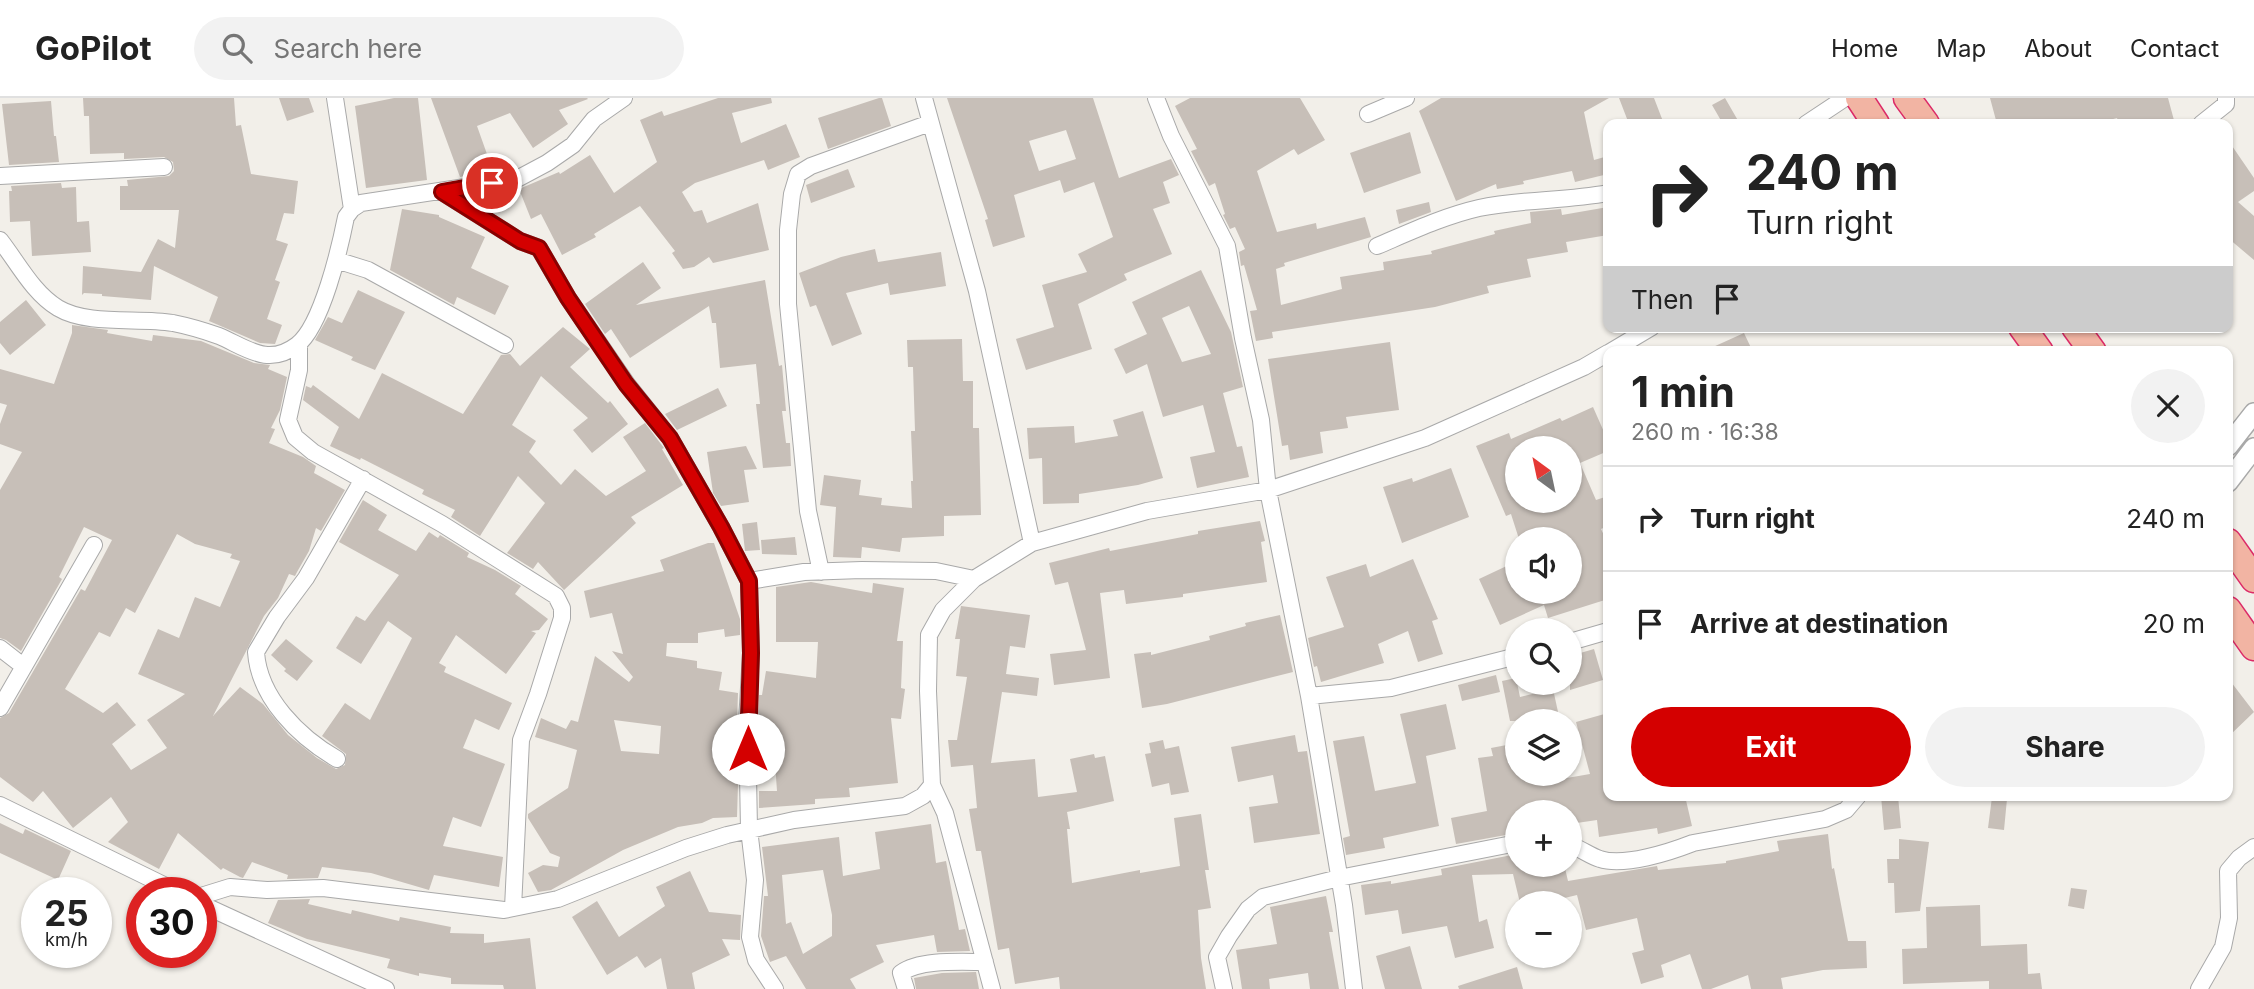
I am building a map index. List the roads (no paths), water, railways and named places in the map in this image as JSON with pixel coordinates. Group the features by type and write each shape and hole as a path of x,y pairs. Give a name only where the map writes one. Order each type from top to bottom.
{"highway":[{"path":"1858,98 1873,119"},
{"path":"1907,98 1922,119"},
{"path":"2233,549 2254,579"},
{"path":"2233,617 2254,647"}],"street":[{"path":"335,98 352,209"},
{"path":"0,240 36,289 59,309 83,317 173,323 218,336 251,352 273,356 299,344 311,326 328,290 346,217 352,209 361,204 517,179 573,145 594,119 624,98"},
{"path":"924,98 977,291 1032,543"},
{"path":"1156,98 1171,136 1227,246 1261,420 1268,490 1309,696 1354,989"},
{"path":"1368,114 1406,98"},
{"path":"1814,119 1845,98"},
{"path":"2207,119 2226,104 2227,98"},
{"path":"821,572 808,511 788,304 788,230 792,194 797,174 811,166 930,123"},
{"path":"0,176 164,167"},
{"path":"442,192 520,241 539,248 568,298 626,384 670,438 749,581 749,829 755,880 750,937 755,960 775,989"},
{"path":"1377,246 1439,220 1478,208 1539,199 1603,194"},
{"path":"336,260 368,271 505,345"},
{"path":"1619,346 1642,333"},
{"path":"299,344 299,370 288,420 295,437 313,452 442,524 556,596 562,608 562,618 553,648 521,740 513,908"},
{"path":"992,989 945,813 932,785 928,691 929,635 943,610 974,579 1032,543 1147,511 1268,490 1425,438 1584,367 1603,356"},
{"path":"2233,440 2254,413"},
{"path":"2233,475 2254,448"},
{"path":"337,759 314,745 274,701 262,679 256,652 277,617 306,578 363,479"},
{"path":"0,708 94,545"},
{"path":"749,581 804,572 862,570 936,571 974,579"},
{"path":"1582,639 1603,632"},
{"path":"0,648 23,666"},
{"path":"1309,696 1391,688 1505,659"},
{"path":"217,891 230,887 267,890 323,888 513,908 558,899 686,848 749,829 794,820 905,806 923,796 932,785"},
{"path":"1582,851 1600,860 1630,859 1672,851 1693,843 1825,819 1846,810 1854,801"},
{"path":"0,805 147,877"},
{"path":"1224,989 1217,957 1228,936 1248,909 1263,897 1339,878 1505,845"},
{"path":"2199,989 2223,947 2229,918 2228,870 2254,847"},
{"path":"217,911 386,989"},
{"path":"906,989 901,973 908,968 945,962 985,962"}]}
